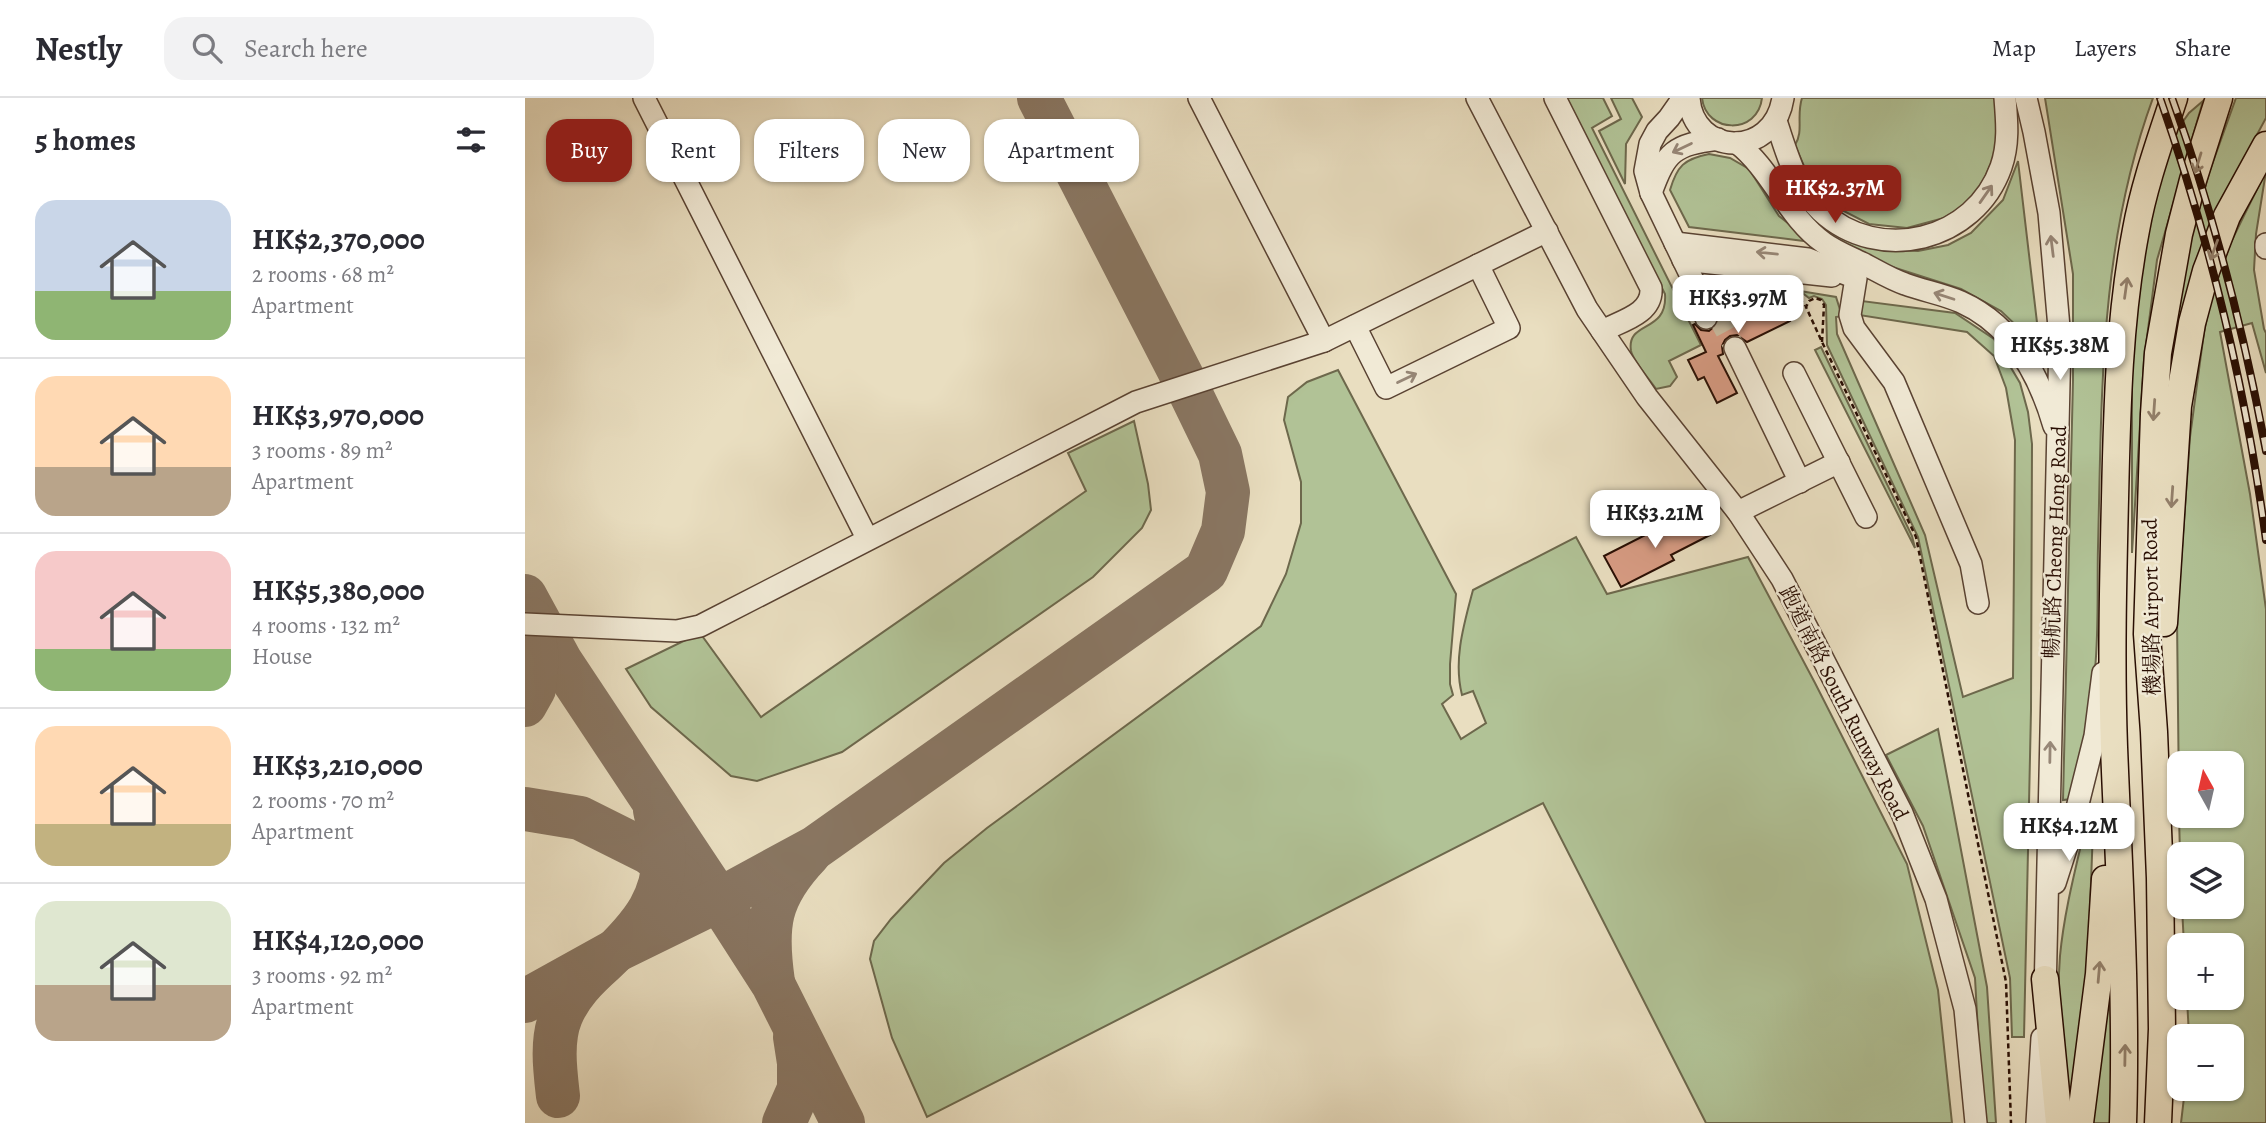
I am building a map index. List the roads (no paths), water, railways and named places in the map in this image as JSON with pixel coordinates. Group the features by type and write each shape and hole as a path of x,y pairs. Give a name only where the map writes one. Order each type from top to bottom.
{"main road":[{"name":"機場路 Airport Road","path":"2123,1123 2124,977 2114,745 2112,601 2116,422 2120,342 2136,229 2145,187 2174,98"},
{"name":"機場路 Airport Road","path":"2158,1123 2162,1029 2160,877 2147,634 2158,353 2179,234 2219,98"},
{"path":"2154,732 2164,634 2178,406 2184,363 2206,271 2227,216 2266,145"},
{"path":"2080,1123 2099,974 2114,745"},
{"path":"2045,979 2059,1123"}],"street":[{"path":"645,98 867,538"},
{"path":"1199,98 1324,341"},
{"name":"跑道南路 South Runway Road","path":"1477,98 1587,309 1647,397 1738,512 1782,579 1902,813 1936,899 1965,1009 1976,1123"},
{"path":"1555,98 1651,288 1652,298 1647,308 1602,331"},
{"path":"1683,98 1650,144 1645,171 1651,192 1708,310"},
{"path":"1689,98 1691,112 1699,126 1757,161 1794,214 1824,243 1903,284"},
{"path":"1651,192 1661,167 1673,152 1693,143 1746,142 1763,135 1776,121 1783,98"},
{"path":"1776,121 1796,177 1820,211 1863,236 1887,241 1913,240 1937,233 1958,222 1976,208 1992,187 2002,165 2007,143 2005,98"},
{"name":"暢航路 Cheong Hong Road","path":"2026,98 2045,194 2056,282 2060,363 2047,905"},
{"path":"525,624 677,631 700,625 1136,401 1324,341 1547,231"},
{"path":"1679,251 1903,284 1968,305 1989,318 2010,337 2040,387 2057,438"},
{"path":"1355,326 1387,388 1497,334 1509,328 1478,265"},
{"path":"1856,278 1850,315 1854,328 1894,382 1971,564 1978,603"},
{"path":"1729,351 1794,484"},
{"path":"1794,373 1866,517"},
{"path":"1738,512 1839,462"},
{"path":"2037,1123 2047,905 2070,836 2095,736 2112,601"}],"tunnel":[{"path":"1716,313 1735,348"}],"railway":[{"path":"2160,98 2195,206 2224,316 2248,428 2266,540"},
{"path":"2172,98 2226,273 2266,451"}]}
